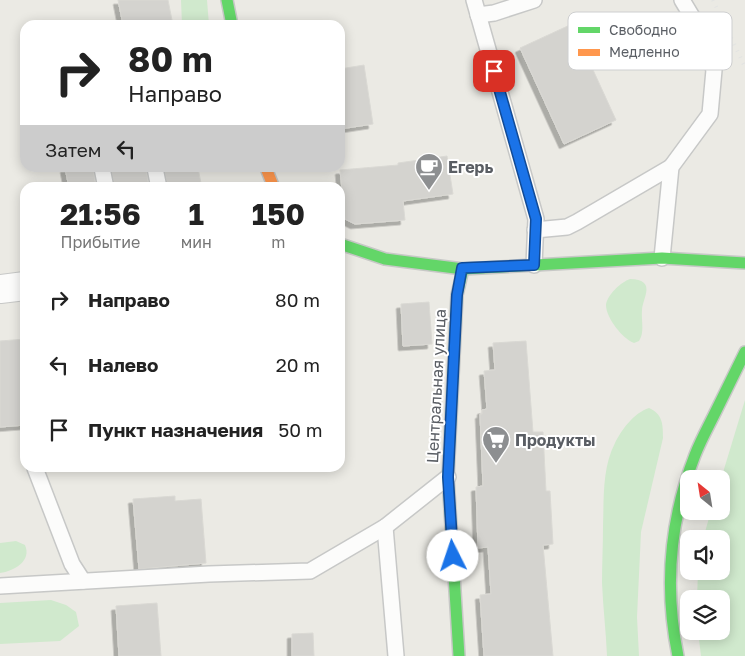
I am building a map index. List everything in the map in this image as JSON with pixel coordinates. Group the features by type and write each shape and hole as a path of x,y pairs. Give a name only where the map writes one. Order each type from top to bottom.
{"street":[{"path":"227,0 231,20"},
{"path":"345,246 385,259 462,268 662,258 745,263"},
{"name":"Центральная улица","path":"459,656 448,477 457,295 462,268"},
{"path":"0,289 20,287"},
{"path":"678,656 674,644 670,605 672,553 679,506 695,456 745,352"}],"lane":[{"path":"474,0 536,219 534,265"},
{"path":"478,15 494,13 534,0"},
{"path":"682,0 689,12"},
{"path":"536,230 567,227 671,166 710,114 714,70"},
{"path":"662,258 671,166"},
{"path":"37,472 72,564 84,581"},
{"path":"0,586 209,574 310,571 385,527 448,477"},
{"path":"385,527 396,656"}],"green space":[{"path":"181,0 207,0 209,20 182,20"},
{"path":"630,279 643,282 646,286 642,310 642,334 639,341 634,343 616,327 609,316 606,305 615,289"},
{"path":"745,400 745,656 701,656 699,640 730,640 730,590 697,590 698,580 730,580 730,530 706,530 708,520 730,520 730,470 724,470"},
{"path":"649,408 654,410 660,417 663,438 641,532 637,617 639,656 607,656 602,583 606,473 611,453 621,432 633,418"},
{"path":"16,541 25,545 27,551 24,560 11,570 0,573 0,543"},
{"path":"51,600 66,605 76,612 79,626 60,641 0,644 0,603"}],"building":[{"path":"118,0 168,0 172,20 122,20"},
{"path":"568,26 568,70 593,70 616,120 564,144 520,48"},
{"path":"364,65 373,124 345,128 345,68"},
{"path":"447,156 453,194 403,201 405,220 355,224 345,219 345,182 341,182 340,172 345,172 345,170 398,165 398,163"},
{"path":"66,172 94,172 95,182 68,182"},
{"path":"112,172 147,172 148,182 114,182"},
{"path":"165,172 199,172 201,182 167,182"},
{"path":"429,302 432,344 403,346 401,304"},
{"path":"20,339 20,425 0,427 0,341"},
{"path":"526,341 533,432 543,432 546,491 550,491 553,544 543,545 553,656 484,656 480,595 491,594 488,547 478,548 476,487 483,486 480,414 482,414 482,410 487,409 484,371 495,370 493,343"},
{"path":"175,496 175,501 201,499 206,563 139,569 133,499"},
{"path":"157,603 161,656 119,656 116,606"},
{"path":"313,633 314,656 292,656 292,634"}],"railway":[{"path":"713,0 719,12"},
{"path":"732,40 745,67"}],"traffic: fast":[{"path":"227,0 231,20"},
{"path":"345,246 385,259 463,269 662,258 745,263"},
{"path":"459,656 448,477 457,295 463,269"},
{"path":"678,656 671,605 671,579 672,554 680,504 697,450 745,352"}],"traffic: slow":[{"path":"268,172 272,182"}],"place":[{"name":"Егерь","path":"429,191"},
{"name":"Продукты","path":"496,464"}],"route":[{"path":"453,556 448,477 457,295 462,268 534,265 536,219 494,71"}]}
